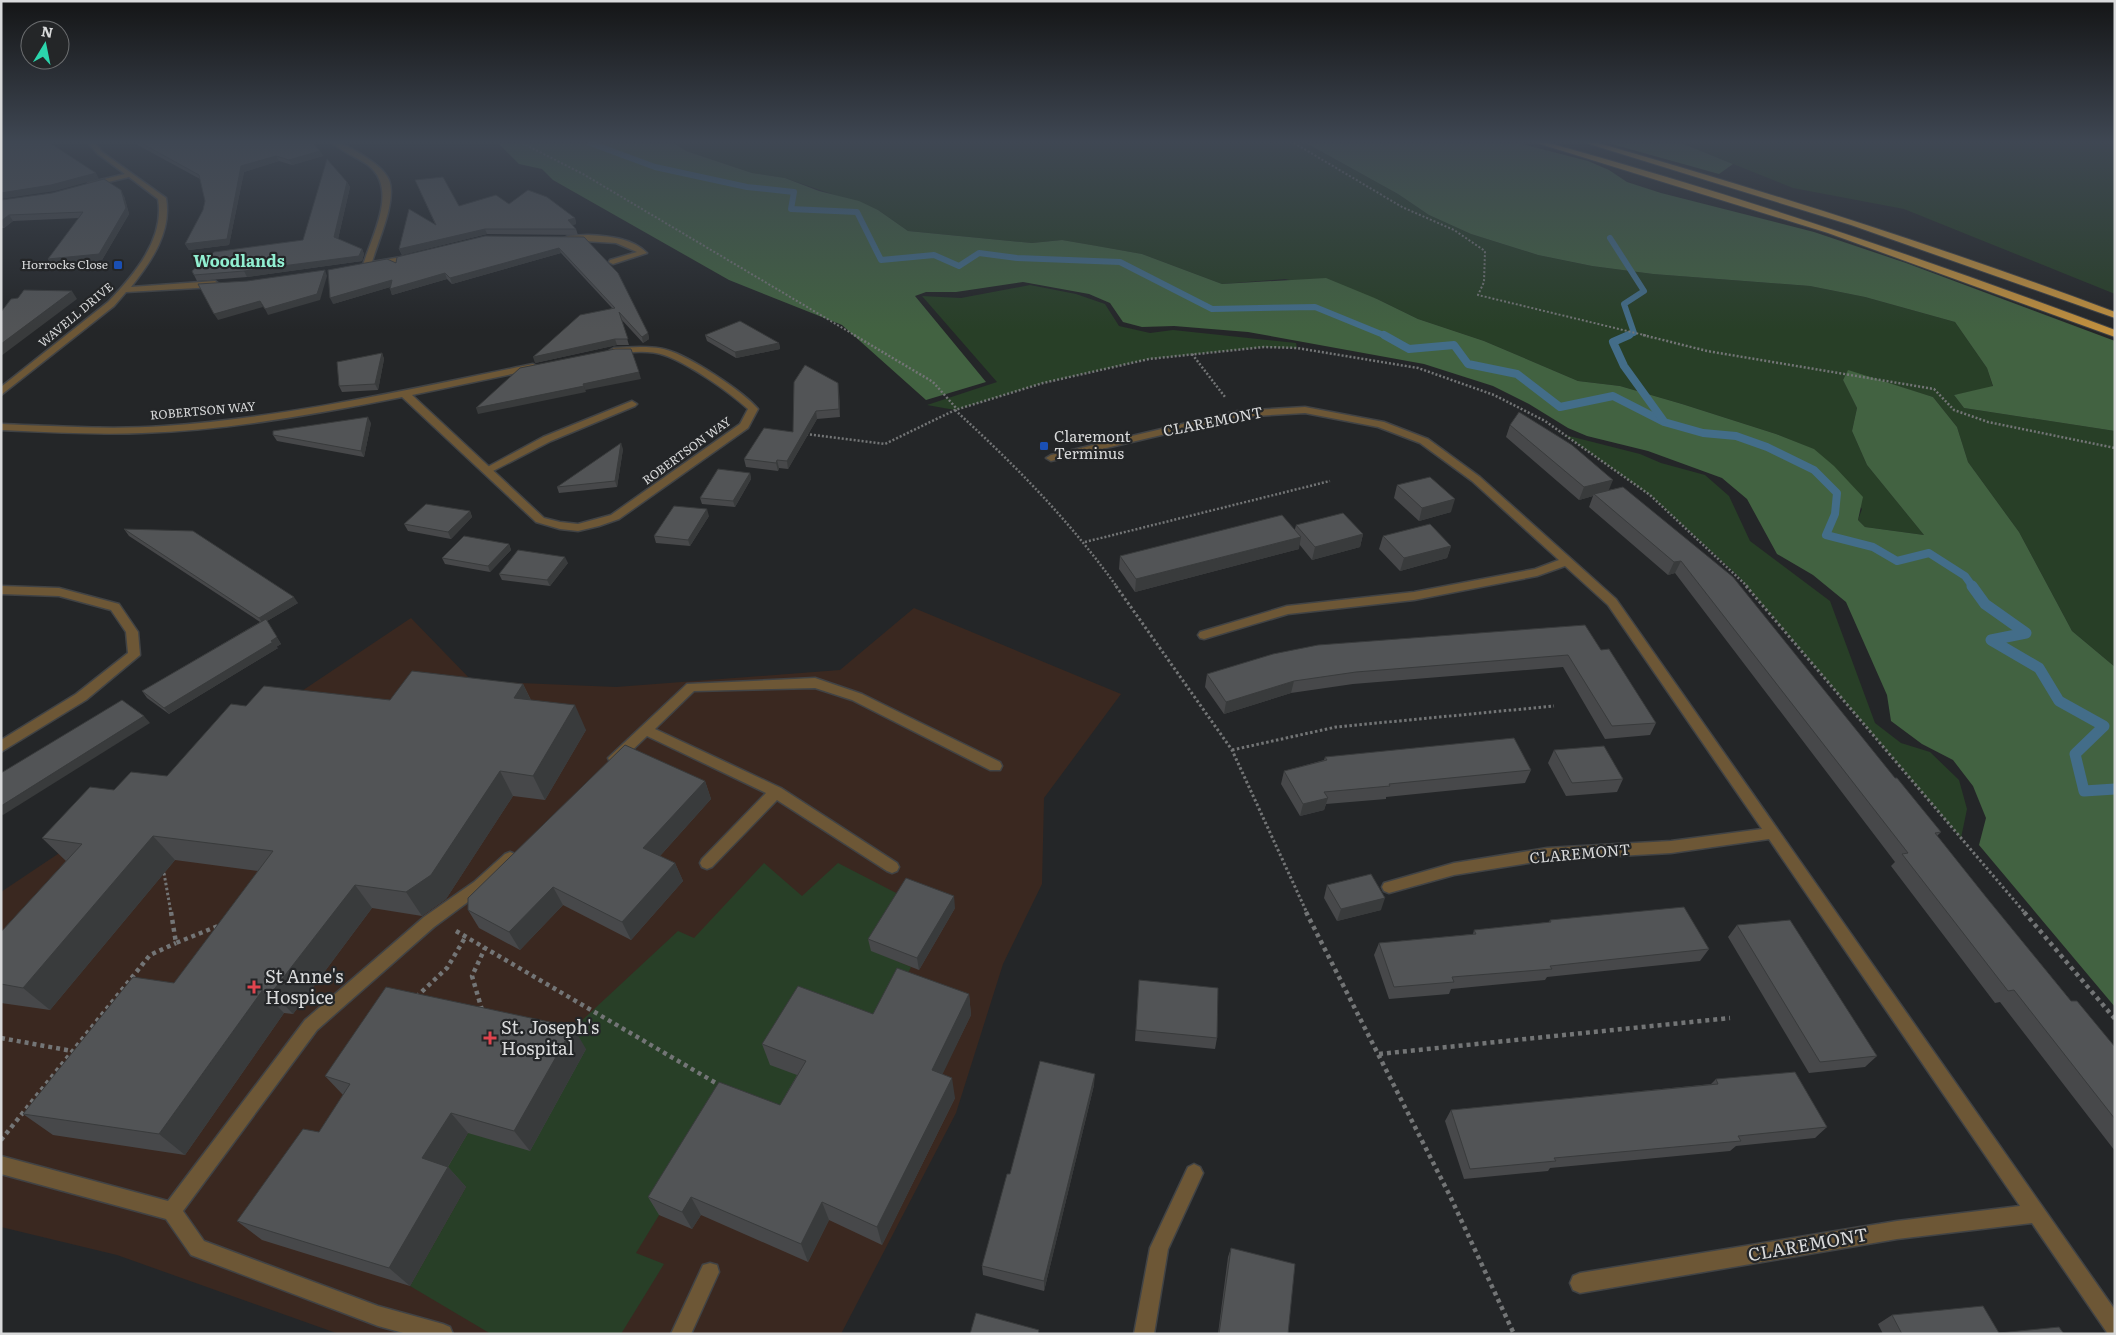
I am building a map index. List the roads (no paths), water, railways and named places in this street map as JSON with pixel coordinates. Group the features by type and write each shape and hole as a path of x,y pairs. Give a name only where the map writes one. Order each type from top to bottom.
{"highway":[{"path":"1753,205 1993,287 2115,334"},
{"path":"1796,205 1904,240 2115,315"}],"street":[{"name":"WAVELL DRIVE","path":"1,392 112,304 125,290 142,267 162,228 165,205"},
{"path":"366,265 386,205"},
{"path":"563,238 617,239 631,243 643,253 613,262"},
{"path":"357,267 426,253"},
{"path":"125,290 221,284"},
{"name":"ROBERTSON WAY","path":"404,393 540,520 556,526 576,529 598,524 622,513 744,426 753,408 746,401 666,353 642,350 607,352"},
{"name":"ROBERTSON WAY","path":"1,427 162,429 241,421 404,393 539,366"},
{"path":"487,470 547,439 632,404"},
{"name":"CLAREMONT","path":"1051,458 1238,414 1305,410 1335,414 1380,424 1424,441 1476,479 1569,561 1612,602 2115,1326"},
{"path":"1204,635 1287,610 1414,596 1537,572 1569,561"},
{"path":"1,590 59,592 115,607 132,632 134,655 81,697 1,747"},
{"path":"602,770 691,687 815,683 857,697 995,766"},
{"path":"646,730 776,792 892,867"},
{"path":"707,863 776,792"},
{"name":"CLAREMONT","path":"1389,886 1454,869 1547,854 1671,847 1773,834"},
{"path":"172,1211 311,1025 434,918 479,886 523,846"},
{"path":"1,1165 172,1211 198,1248 378,1316 443,1334"},
{"path":"1144,1334 1159,1248 1194,1173"},
{"name":"CLAREMONT","path":"1580,1283 1897,1230 2038,1213"},
{"path":"681,1334 710,1272"}],"waterway":[{"path":"792,205 791,209 857,212 881,260 934,255 959,266 979,253 1017,258 1120,262 1212,309 1315,307 1385,336"},
{"path":"1610,238 1644,291 1624,304 1634,333 1626,336"},
{"path":"1629,335 1613,342 1624,366 1663,420"},
{"path":"1385,336 1409,349 1454,345 1468,364 1517,374 1560,407 1613,396 1664,422 1703,433 1736,436 1767,447 1814,470 1837,493 1835,514 1826,535 1873,547 1897,561 1929,553 1965,576 1973,587"},
{"path":"1972,586 1985,604 2026,633 1991,640 2039,668 2059,701 2104,726 2075,754 2084,791 2115,789"}],"place":[{"name":"Horrocks Close","path":"118,265"},
{"name":"Claremont Terminus","path":"1044,446"},
{"name":"St Anne's Hospice","path":"254,987"},
{"name":"St. Joseph's Hospital","path":"490,1038"}],"district":[{"name":"Woodlands","path":"239,261"}]}
